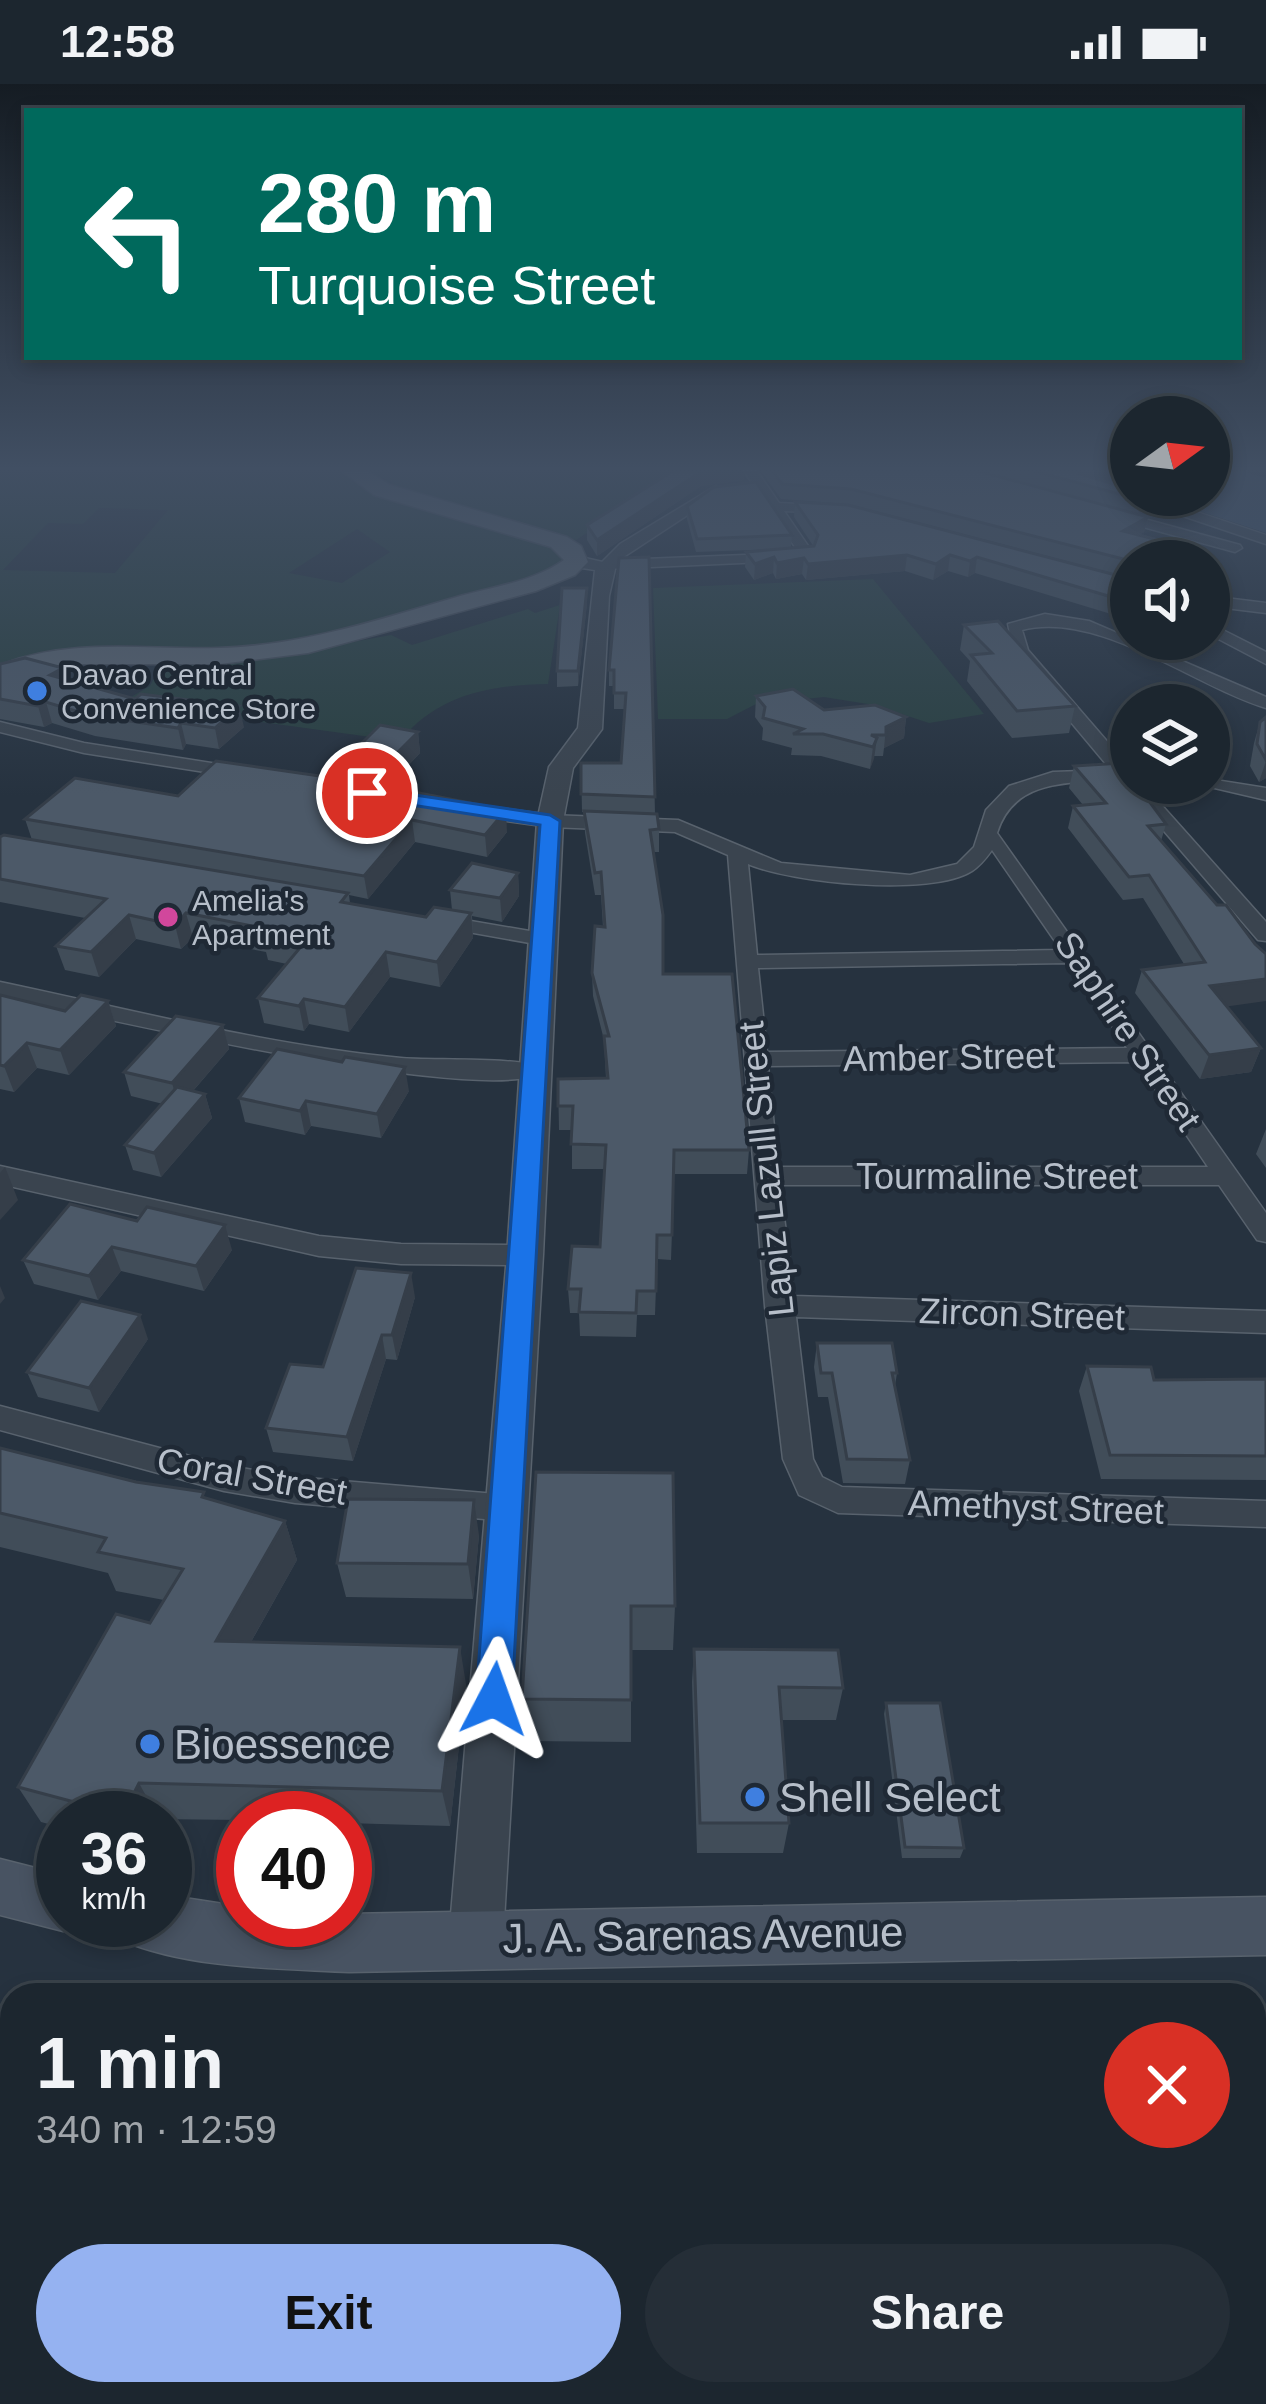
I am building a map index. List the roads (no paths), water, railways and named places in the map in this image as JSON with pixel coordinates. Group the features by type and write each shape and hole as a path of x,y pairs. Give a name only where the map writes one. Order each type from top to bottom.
{"main road":[{"path":"0,675 67,653 211,657 313,645 541,579"},
{"path":"0,1887 36,1896"},
{"name":"J. A. Sarenas Avenue","path":"192,1928 263,1939 349,1943 1266,1926"}],"street":[{"path":"476,1939 526,1255 550,821 561,767 590,729 602,579"},
{"path":"1230,604 1266,608"},
{"path":"1110,756 1020,651 1012,634 1014,627 1045,620 1084,624 1222,684"},
{"path":"1230,639 1266,659"},
{"path":"1230,687 1266,703"},
{"path":"0,727 84,748 257,776"},
{"path":"454,808 550,821 678,826 777,869 910,881 964,868 982,849 1004,800 1027,785 1053,778 1110,778"},
{"path":"1230,788 1266,794"},
{"path":"1152,804 1266,935"},
{"name":"Saphire Street","path":"986,833 1004,850 1266,1233"},
{"name":"Lapiz Lazull Street","path":"737,850 779,1306 797,1459 810,1486"},
{"path":"423,919 541,939"},
{"path":"745,962 1077,956"},
{"path":"0,988 393,1066 468,1072 535,1070"},
{"name":"Amber Street","path":"754,1059 1145,1055"},
{"path":"0,1175 319,1246 401,1254 526,1255"},
{"name":"Tourmaline Street","path":"766,1176 1228,1176"},
{"name":"Zircon Street","path":"779,1306 1266,1322"},
{"name":"Coral Street","path":"0,1418 224,1478 295,1490 508,1508"},
{"name":"Amethyst Street","path":"810,1486 838,1501 1266,1514"}],"place":[{"name":"Davao Central Convenience Store","path":"37,691"},
{"name":"Amelia's Apartment","path":"168,917"},
{"name":"Bioessence","path":"150,1744"},
{"name":"Shell Select","path":"755,1797"}]}
